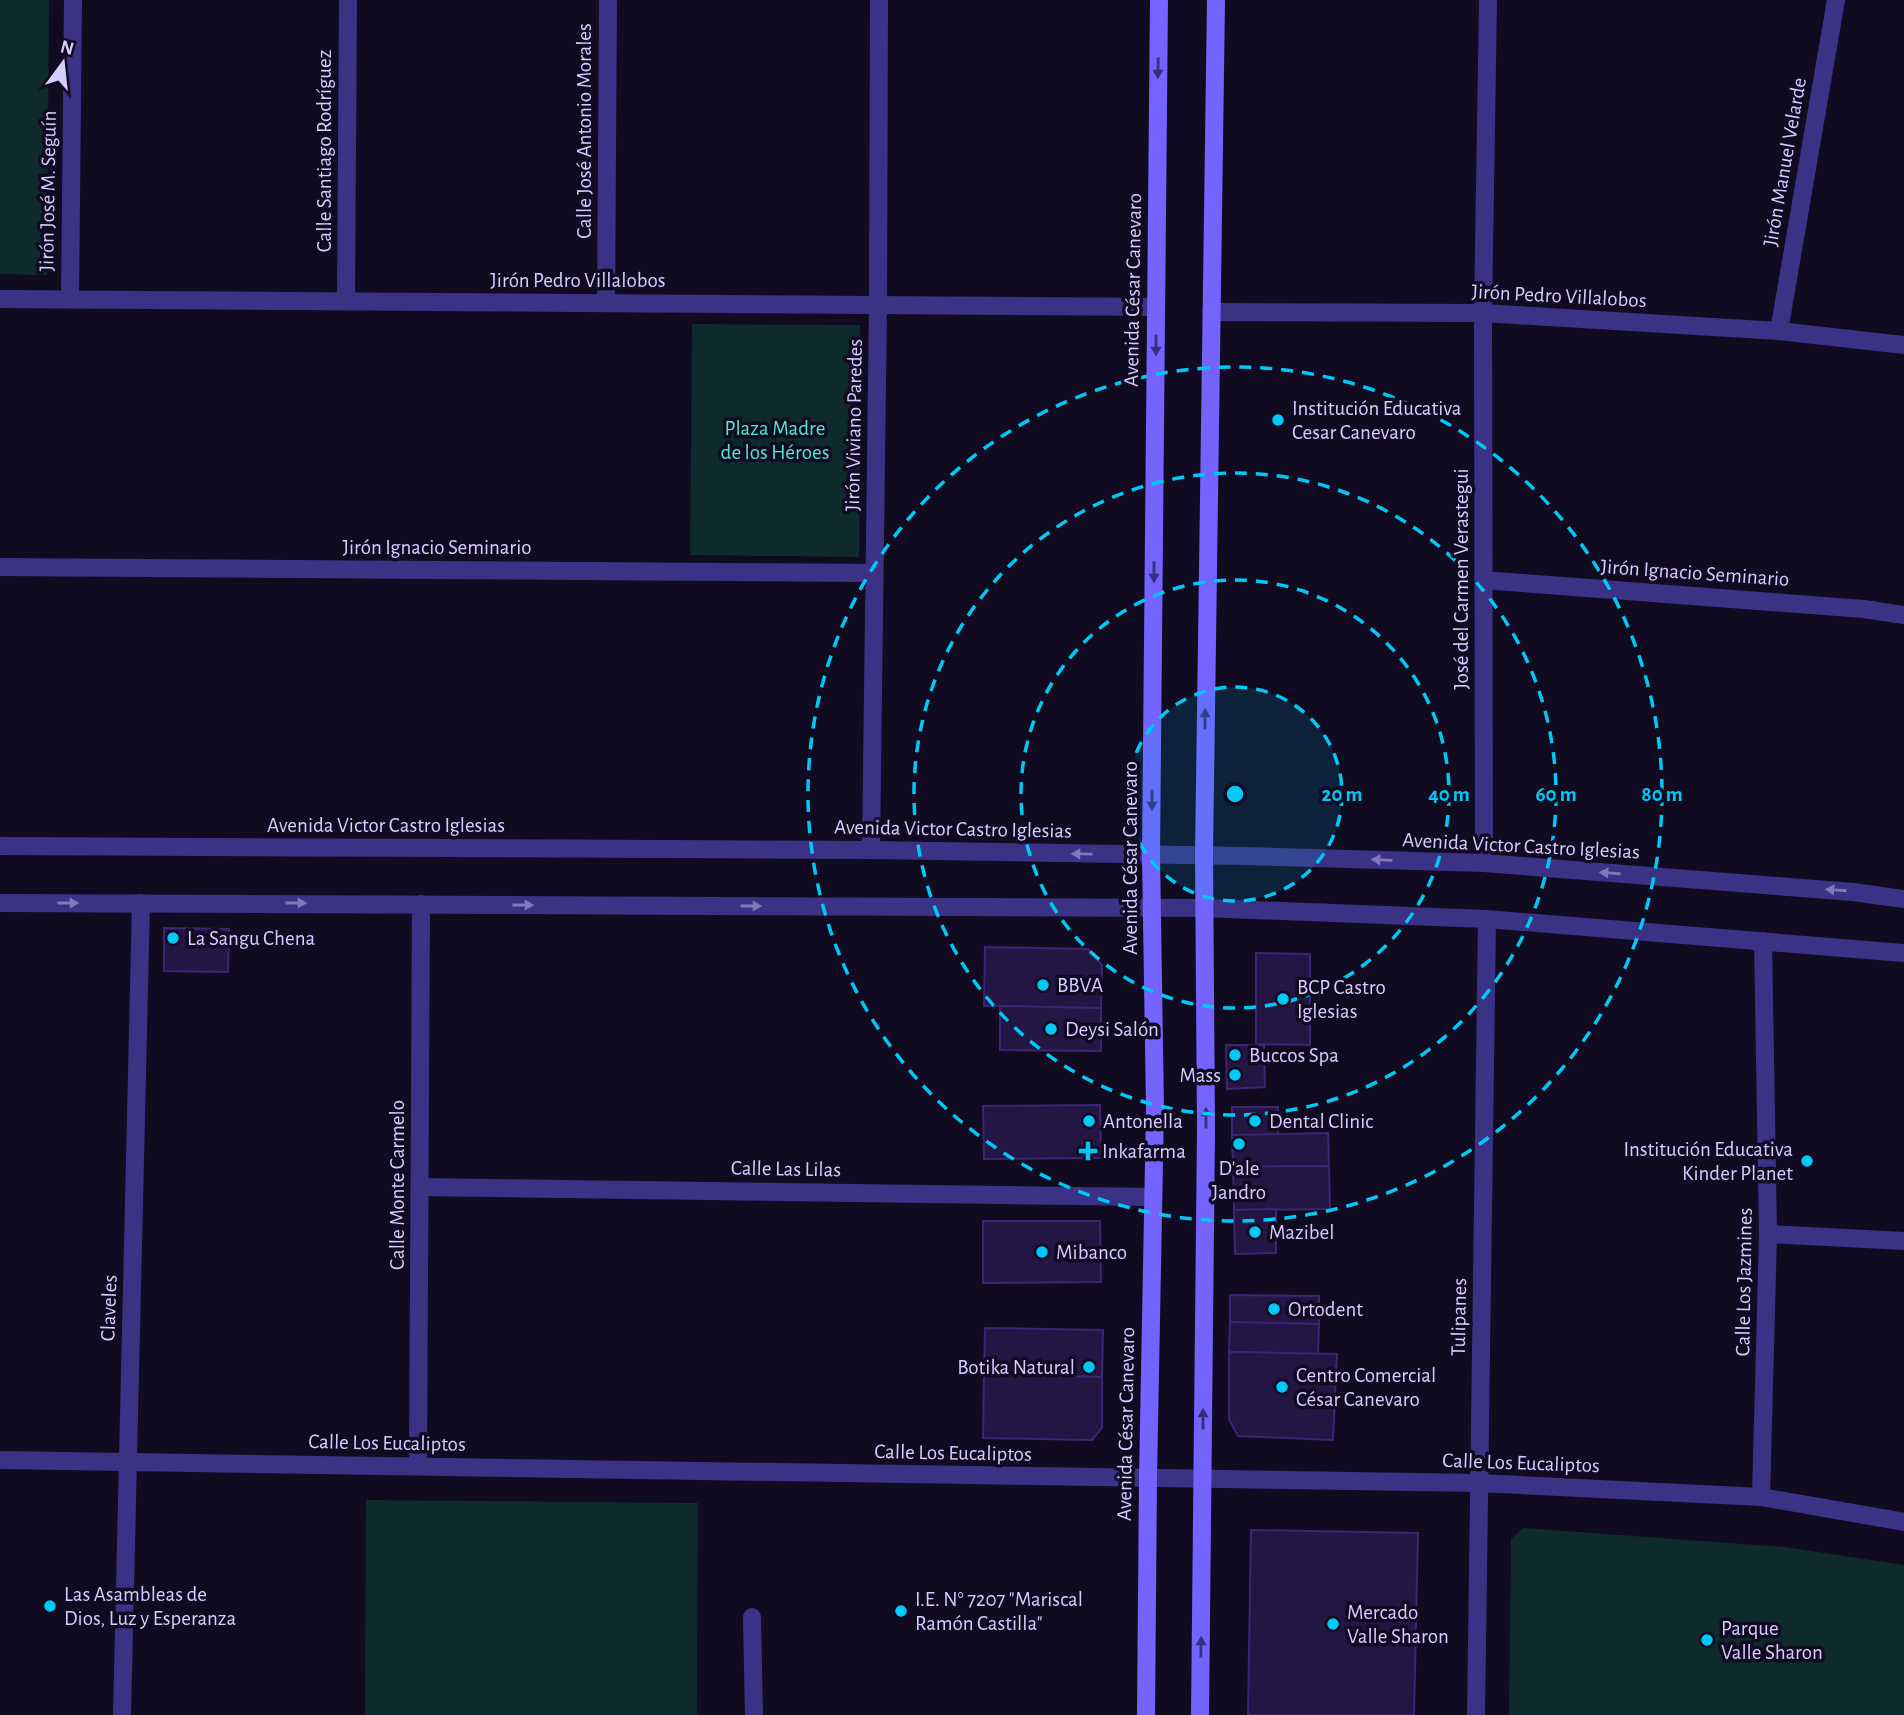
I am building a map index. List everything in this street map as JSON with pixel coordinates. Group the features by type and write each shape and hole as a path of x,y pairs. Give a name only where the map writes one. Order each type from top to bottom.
{"main road":[{"name":"Avenida César Canevaro","path":"1146,1715 1147,1478 1155,1109 1151,855 1159,0"},
{"path":"1200,1715 1206,1130 1204,855 1216,0"}],"street":[{"name":"Jirón José M. Seguín","path":"70,299 72,0"},
{"name":"Calle Santiago Rodríguez","path":"346,301 348,0"},
{"name":"Calle José Antonio Morales","path":"606,303 608,0"},
{"name":"Jirón Viviano Paredes","path":"872,850 878,305 878,0"},
{"name":"José del Carmen Verastegui","path":"1484,863 1482,313 1488,0"},
{"name":"Jirón Manuel Velarde","path":"1779,331 1836,0"},
{"name":"Jirón Pedro Villalobos","path":"0,299 1156,307"},
{"name":"Jirón Pedro Villalobos","path":"1211,312 1482,313 1779,331 1904,345"},
{"name":"Jirón Ignacio Seminario","path":"0,566 874,573"},
{"name":"Jirón Ignacio Seminario","path":"1483,580 1864,609 1904,615"},
{"name":"Avenida Victor Castro Iglesias","path":"0,846 872,850 1204,855 1484,863 1853,892 1904,900"},
{"path":"0,903 1204,908 1487,919 1904,953"},
{"name":"Claveles","path":"122,1715 141,903"},
{"name":"Calle Monte Carmelo","path":"418,1466 421,904"},
{"name":"Tulipanes","path":"1476,1715 1487,919"},
{"name":"Calle Los Jazmines","path":"1761,1497 1769,1234 1763,941"},
{"name":"Calle Las Lilas","path":"420,1187 1152,1197"},
{"path":"1769,1234 1904,1241"},
{"name":"Calle Los Eucaliptos","path":"0,1460 694,1473 1479,1483 1761,1497 1904,1522"},
{"path":"752,1617 754,1715"}],"green space":[{"path":"0,0 49,0 47,275 0,274"},
{"name":"Plaza Madre de los Héroes","path":"692,324 860,325 859,557 690,555"},
{"path":"366,1500 698,1503 697,1715 365,1715"},
{"name":"Parque Valle Sharon","path":"1523,1528 1784,1547 1904,1565 1904,1715 1509,1715 1511,1539"}],"building":[{"path":"164,928 229,929 228,972 164,971"},
{"name":"BBVA","path":"985,947 1088,949 1102,965 1101,1008 984,1006"},
{"name":"BCP Castro Iglesias","path":"1256,953 1310,954 1310,1045 1256,1044"},
{"name":"Deysi Salón","path":"1000,1006 1101,1008 1101,1051 1000,1050"},
{"path":"1226,1045 1264,1045 1265,1087 1227,1089"},
{"path":"1100,1105 1101,1158 984,1159 983,1106"},
{"name":"Dental Clinic","path":"1232,1107 1278,1107 1278,1135 1232,1135"},
{"path":"1328,1133 1329,1166 1233,1167 1232,1135"},
{"path":"1329,1166 1330,1209 1234,1210 1233,1167"},
{"name":"Mazibel","path":"1276,1209 1276,1253 1235,1254 1234,1210"},
{"name":"Mibanco","path":"983,1221 1100,1221 1101,1282 983,1283"},
{"name":"Ortodent","path":"1230,1295 1319,1296 1319,1324 1230,1322"},
{"path":"1230,1322 1319,1324 1318,1354 1229,1352"},
{"path":"985,1328 1103,1330 1102,1377 984,1375"},
{"name":"Centro Comercial César Canevaro","path":"1229,1352 1337,1354 1333,1440 1238,1436 1229,1419"},
{"path":"984,1375 1102,1377 1102,1428 1092,1440 983,1438"},
{"name":"Mercado Valle Sharon","path":"1251,1530 1418,1533 1414,1715 1248,1715"}],"place":[{"name":"Institución Educativa Cesar Canevaro","path":"1278,420"},
{"name":"La Sangu Chena","path":"173,938"},
{"name":"BBVA","path":"1043,985"},
{"name":"BCP Castro Iglesias","path":"1283,999"},
{"name":"Deysi Salón","path":"1051,1029"},
{"name":"Buccos Spa","path":"1235,1055"},
{"name":"Mass","path":"1235,1075"},
{"name":"Antonella","path":"1089,1121"},
{"name":"Dental Clinic","path":"1255,1121"},
{"name":"D'ale Jandro","path":"1239,1144"},
{"name":"Inkafarma","path":"1088,1151"},
{"name":"Institución Educativa Kinder Planet","path":"1807,1161"},
{"name":"Mazibel","path":"1255,1232"},
{"name":"Mibanco","path":"1042,1252"},
{"name":"Ortodent","path":"1274,1309"},
{"name":"Botika Natural","path":"1089,1367"},
{"name":"Centro Comercial César Canevaro","path":"1282,1387"},
{"name":"Las Asambleas de Dios, Luz y Esperanza","path":"50,1606"},
{"name":"I.E. N° 7207 \"Mariscal Ramón Castilla\"","path":"901,1611"},
{"name":"Mercado Valle Sharon","path":"1333,1624"},
{"name":"Parque Valle Sharon","path":"1707,1640"}]}
